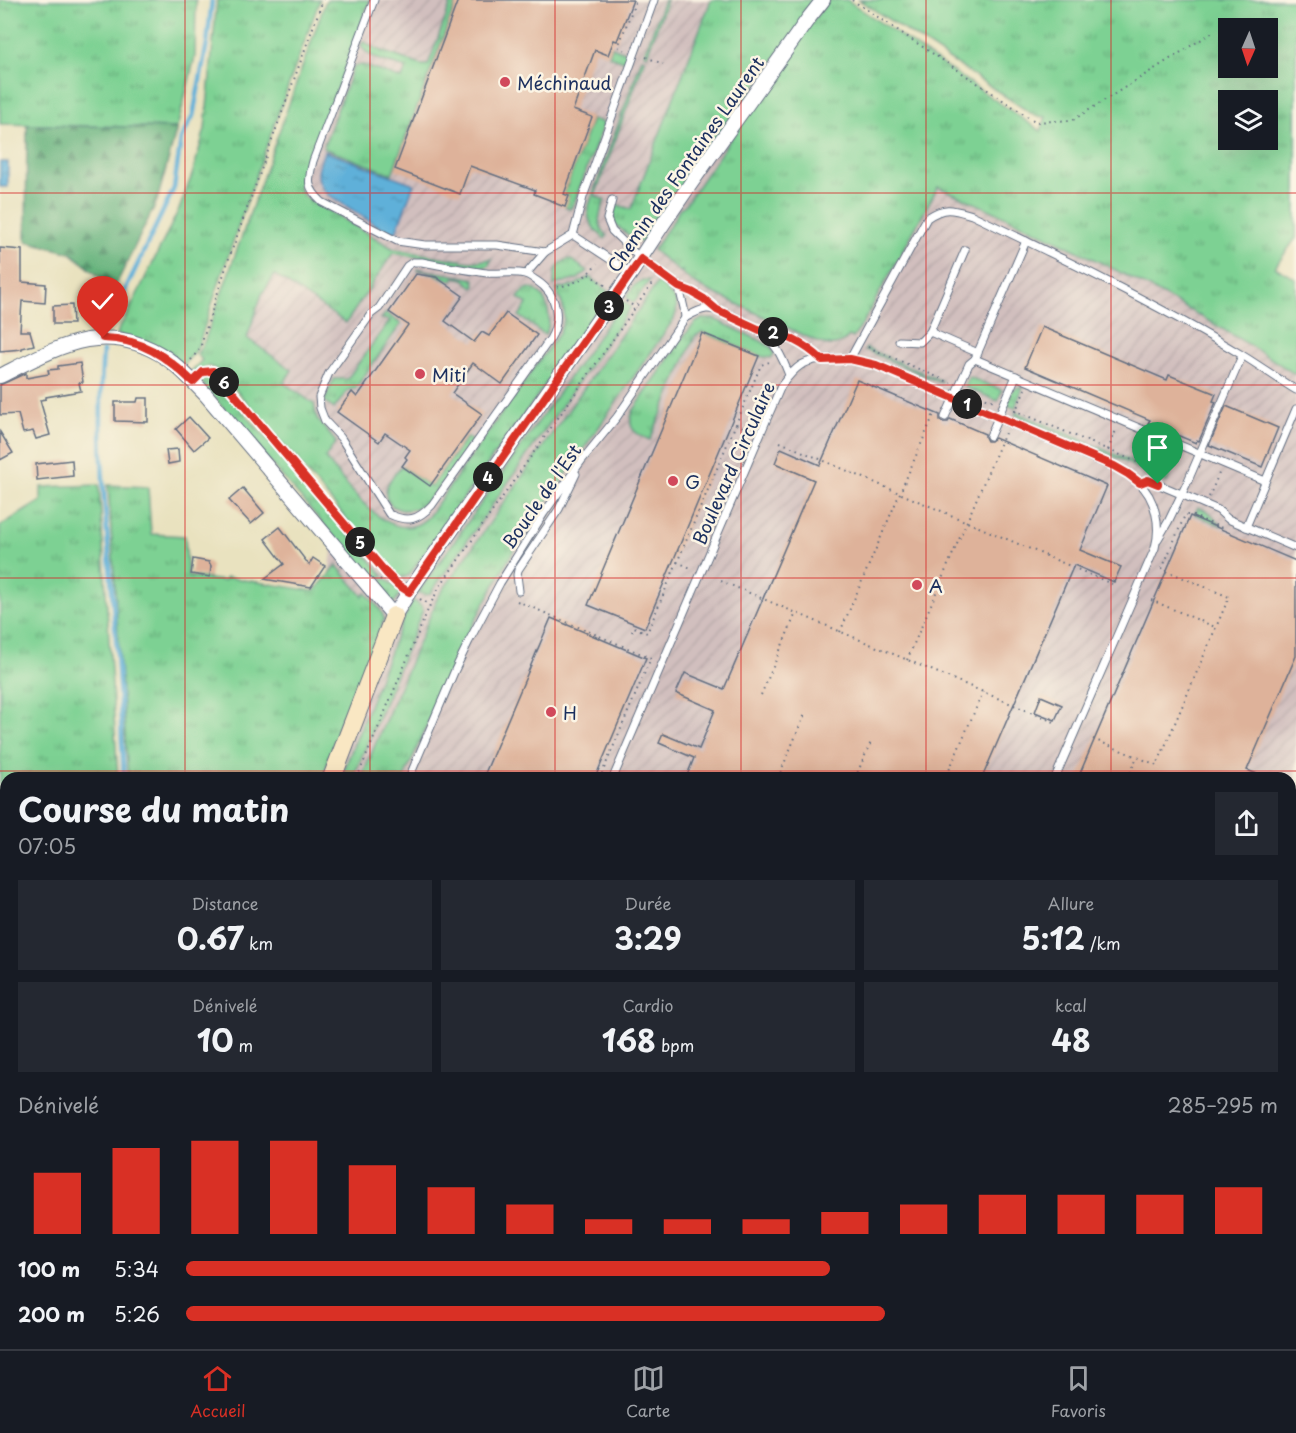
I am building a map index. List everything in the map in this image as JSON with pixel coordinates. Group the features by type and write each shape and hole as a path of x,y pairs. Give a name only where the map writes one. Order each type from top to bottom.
{"street":[{"name":"Chemin des Fontaines Laurent","path":"394,616 474,496 823,0"},
{"path":"0,376 64,345 103,338 131,342 165,358 206,395 394,616 334,772"}],"lane":[{"path":"374,0 313,161 309,186 314,194 322,202 397,241 425,245 497,245 544,252"},
{"path":"526,274 544,252 573,235 584,197 654,0"},
{"path":"612,200 607,219 608,225 641,259 679,287 704,299 717,310 760,330 767,330 799,343 822,360"},
{"path":"850,359 927,218 939,210 957,210 972,215 1136,296 1242,356 1296,390"},
{"path":"573,235 632,273"},
{"path":"945,417 969,364 977,356 1026,241"},
{"path":"899,341 920,342 930,332 965,250"},
{"path":"413,262 489,273 526,274 545,286 554,303 557,313 555,331 432,506 416,519 397,518 389,514 341,438 323,416 319,397 329,373 371,314 379,308 407,266 413,262"},
{"path":"679,287 685,318 704,309 717,310"},
{"name":"Boucle de l'Est","path":"412,772 460,661 500,583 544,513 582,460 617,417 685,318"},
{"path":"760,330 763,336 779,351 789,375"},
{"path":"930,332 1016,376 1265,482"},
{"path":"1156,541 1168,522 1200,454 1242,356"},
{"name":"Boulevard Circulaire","path":"616,772 781,386 801,365 822,360 850,359 876,365 1114,466 1140,483 1148,495 1157,520 1156,541 1058,772"},
{"path":"990,436 1016,376"},
{"path":"1246,527 1296,409"},
{"path":"519,591 518,570 558,509 582,460"},
{"path":"1140,483 1148,480 1218,510 1228,519 1296,548"}],"path":[{"path":"182,371 200,348 237,236 323,0"},
{"path":"631,52 618,47 636,0"},
{"path":"852,0 1036,122 1073,120 1213,32"},
{"path":"643,56 663,64"},
{"path":"555,287 570,284 588,274 609,289"},
{"path":"360,772 430,604 446,577 655,279"},
{"path":"624,299 636,308"},
{"path":"866,346 953,384"},
{"path":"632,632 634,627 646,633 761,364 778,359"},
{"path":"193,382 203,372 213,371 218,375 387,574 398,585 430,604"},
{"path":"1014,414 1026,387"},
{"path":"964,388 997,402"},
{"path":"840,632 937,406"},
{"path":"1007,407 1144,465 1152,476"},
{"path":"736,424 753,431"},
{"path":"1108,450 1117,427"},
{"path":"908,660 1005,433"},
{"path":"780,442 1112,584"},
{"path":"1209,496 1221,470"},
{"path":"1093,739 1156,765 1229,597 1162,569 1185,515 1191,515 1223,528"},
{"path":"677,562 693,569"},
{"path":"370,589 387,574"},
{"path":"721,581 1054,722"},
{"path":"509,598 651,658 603,772"},
{"path":"1151,600 1216,627"},
{"path":"761,695 796,613"},
{"path":"626,648 628,642"},
{"path":"948,772 982,692"},
{"path":"781,772 805,714"},
{"path":"858,772 871,742"},
{"path":"1131,772 1137,757"}],"shaded area":[{"path":"361,0 711,0 694,44 1296,327 1296,772 300,772 341,490 232,358 293,196"}],"green space":[{"path":"0,0 196,0 195,57 177,128 0,124"},
{"path":"217,0 320,0 228,255 200,341 195,352 183,365 117,334 180,207 192,175 205,129"},
{"path":"326,0 370,0 331,106 301,177 301,192 305,197 394,249 470,262 492,259 488,266 479,268 393,253 346,323 275,275 262,294 247,338 292,370 284,383 314,404 317,419 336,442 325,458 365,505 390,523 403,527 418,524 428,517 559,333 564,311 556,289 575,285 589,277 608,291 529,408 410,574 404,577 394,574 222,374 208,366 195,374 190,373 202,360 197,354 204,342"},
{"path":"452,0 457,0 392,174 323,148 355,66 363,65 402,79 406,68 369,55 361,46 363,41 374,48 421,65 428,65"},
{"path":"664,0 667,0 647,55 644,54"},
{"path":"711,0 821,0 805,18 641,243 614,223 613,214 617,205 631,209"},
{"path":"829,0 847,0 1041,131 1046,117 1035,116 859,0 1296,0 1296,238 1275,267 1296,279 1296,375 1210,321 1121,273 1030,228 938,187 853,338 849,336 839,344 820,343 692,282 681,272 683,270 680,272 653,250 679,209 685,205"},
{"path":"612,47 630,54 627,62 609,56"},
{"path":"642,58 645,59 595,196 605,200 599,219 607,236 605,239 592,225 588,208"},
{"path":"592,119 604,123 570,209 565,207 569,196 564,194"},
{"path":"27,125 177,128 157,201 114,289 71,253 26,241"},
{"path":"570,259 588,271 578,279 554,285 557,268 562,262"},
{"path":"418,269 474,279 475,286 473,288 464,279 455,277 452,281"},
{"path":"642,280 650,280 634,303 626,297"},
{"path":"658,282 676,302 674,319 515,548 465,639 407,772 364,772 438,597"},
{"path":"529,288 540,294 547,307 549,322 545,335 519,316 527,304 518,298 524,290"},
{"path":"623,301 631,307 430,594 418,593"},
{"path":"386,313 401,324 355,389 348,390 334,409 324,401 334,379 347,379 390,320 381,319"},
{"path":"702,319 714,319 761,341 772,348 774,354 771,358 759,356 702,332 695,336 650,440 645,438 636,433 631,426 633,411 684,336 695,323"},
{"path":"866,348 942,381 941,383 865,350"},
{"path":"208,373 213,376 383,575 374,583 199,380"},
{"path":"969,377 1002,390 998,401 965,387"},
{"path":"1023,387 1015,408 1007,405 1012,391"},
{"path":"1016,412 1143,466 1149,475 1124,461 1015,415"},
{"path":"467,437 472,441 427,501 408,510 392,506 388,502 387,487 401,466 431,487"},
{"path":"1146,465 1170,475 1167,482 1156,478"},
{"path":"99,485 118,772 0,772 0,526 41,501 41,487"},
{"path":"108,485 148,487 151,534 185,536 188,576 224,581 226,577 314,591 337,566 363,596 366,593 382,613 384,620 348,717 342,716 325,772 128,772"},
{"path":"1198,507 1209,512 1222,526 1195,514"},
{"path":"385,578 401,592 393,603 375,587"},
{"path":"413,600 423,610 356,772 343,772 398,631"}],"water":[{"path":"324,151 414,184 396,232 384,230 327,194 318,178"},
{"path":"0,162 8,162 8,187 0,187"}],"building":[{"name":"Méchinaud","path":"458,0 633,0 617,41 614,40 608,55 595,50 573,110 592,117 564,194 569,196 565,207 534,194 535,190 470,166 460,194 395,169"},
{"path":"0,248 22,250 22,282 46,284 45,303 22,301 20,331 30,331 34,345 22,349 0,351"},
{"name":"Miti","path":"416,274 436,277 463,296 445,321 474,342 482,332 489,336 506,313 537,335 502,384 473,363 452,393 482,414 430,486 402,466 410,450 385,433 379,442 337,412 352,392 357,397 408,325 389,312"},
{"path":"72,305 73,324 53,324 53,306"},
{"path":"1042,327 1167,380 1169,375 1216,394 1213,401 1216,402 1199,441 1197,440 1196,443 1148,423 1150,420 1025,367"},
{"name":"G","path":"702,333 759,356 645,628 588,605"},
{"path":"80,363 83,382 79,383 81,391 40,400 50,435 36,439 33,431 23,433 18,414 0,415 0,385 26,373 26,378 49,374 48,370 58,369 58,366"},
{"name":"A","path":"857,380 940,415 940,420 943,422 948,422 950,419 985,434 987,441 995,438 1107,486 1080,550 1121,567 1114,582 1074,565 985,772 688,772 694,758 659,743 663,734 699,749 715,710 676,693 685,673 724,689 814,480 775,463 781,448 820,465"},
{"path":"138,398 148,398 148,422 115,421 115,402 137,402"},
{"path":"1226,406 1278,428 1262,467 1209,445"},
{"path":"189,417 208,438 194,450 176,429"},
{"path":"0,432 13,453 0,460"},
{"path":"178,449 179,462 168,464 166,450"},
{"path":"72,460 73,476 37,480 36,464"},
{"path":"243,488 264,513 251,524 229,500"},
{"path":"1190,516 1296,561 1296,656 1247,770 1252,772 1081,772"},
{"path":"280,527 309,565 313,558 325,566 311,587 264,579 284,564 265,539"},
{"path":"193,559 209,562 210,577 191,574"},
{"name":"H","path":"551,618 646,658 598,772 486,772"},
{"path":"1041,696 1062,705 1055,720 1035,712"}],"waterway":[{"path":"111,320 174,188 181,139 193,116 207,43 212,0"},
{"path":"103,351 102,450 124,772"}],"place":[{"name":"Méchinaud","path":"505,82"},
{"name":"Miti","path":"420,374"},
{"name":"G","path":"673,481"},
{"name":"A","path":"917,585"},
{"name":"H","path":"551,712"}],"route":[{"path":"103,338 131,342 154,351 174,364 193,382 208,370 218,375 387,574 409,592 641,259 679,287 704,299 717,310 760,330 767,330 799,343 822,360 850,359 876,365 1114,466 1140,483 1148,480 1158,484"}]}
